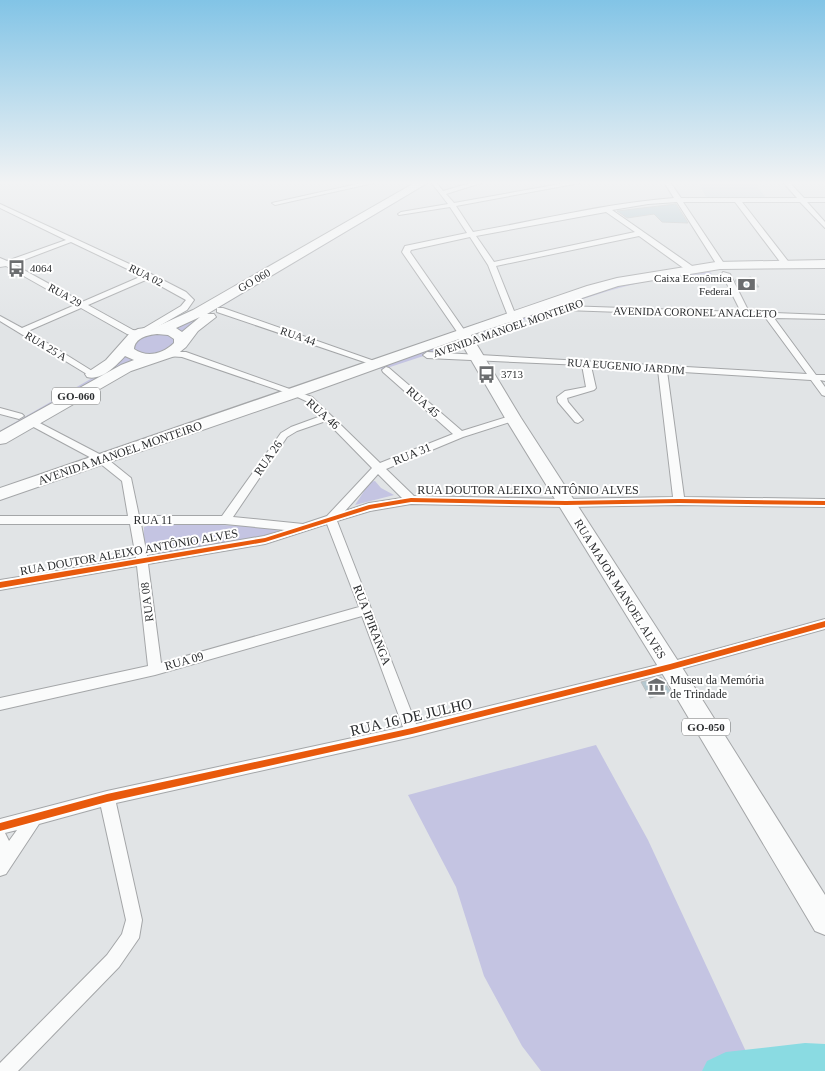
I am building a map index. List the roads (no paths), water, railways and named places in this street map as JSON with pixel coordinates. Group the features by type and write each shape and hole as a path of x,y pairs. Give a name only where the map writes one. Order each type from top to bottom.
{"main road":[{"name":"GO 060","path":"0,438 25,419 111,363 142,333 198,313 342,232"},
{"name":"GO 060","path":"178,349 193,328 349,232"},
{"name":"AVENIDA MANOEL MONTEIRO","path":"0,494 296,393 324,389 374,368 627,288 723,270 825,264"},
{"name":"AVENIDA MANOEL MONTEIRO","path":"374,368 427,356 512,316 618,282 692,270 825,272"},
{"path":"142,333 177,333 178,349"},
{"name":"GO-060","path":"142,333 131,355 138,358 154,358 178,349"},
{"name":"RUA MAJOR MANOEL ALVES","path":"466,338 513,418 670,667 825,921"},
{"name":"GO 060","path":"0,427 25,419 126,368 154,358"}],"street":[{"name":"RUA 02","path":"54,232 148,276 183,294 190,300 184,308 142,333"},
{"path":"484,232 473,234 492,265 512,316"},
{"path":"699,232 723,270 746,313"},
{"path":"762,232 787,265"},
{"path":"492,265 642,233 692,270"},
{"name":"GO-050","path":"466,338 406,252 408,248 414,246 473,234"},
{"path":"2,263 71,240"},
{"name":"RUA 29","path":"2,263 142,333"},
{"path":"22,331 148,276"},
{"name":"AVENIDA CORONEL ANACLETO","path":"565,308 825,317"},
{"name":"RUA 44","path":"220,310 374,368"},
{"path":"767,314 825,393"},
{"name":"RUA 25 A","path":"0,318 92,374"},
{"name":"RUA 46","path":"178,349 296,393 309,400 329,417 411,500"},
{"name":"RUA EUGENIO JARDIM","path":"427,356 586,363 825,378"},
{"path":"578,420 563,402 562,397 567,393 591,388 586,363"},
{"name":"RUA 45","path":"374,368 460,435"},
{"path":"662,369 679,501"},
{"name":"RUA 08","path":"0,411 25,419 101,459 126,480 142,561 156,670"},
{"name":"RUA 26","path":"225,520 284,435 294,429 329,417"},
{"name":"RUA 31","path":"332,519 378,468 460,435 513,418"},
{"name":"RUA DOUTOR ALEIXO ANTÔNIO ALVES","path":"0,585 265,540 369,507 411,500 566,503 679,501 825,503"},
{"name":"RUA IPIRANGA","path":"332,519 412,731"},
{"name":"RUA 11","path":"0,520 225,520 307,527"},
{"name":"RUA 09","path":"0,704 156,670 366,610"},
{"name":"RUA 16 DE JULHO","path":"0,827 107,798 412,731 670,667 825,624"},
{"path":"5,1071 113,961 130,938 134,920 107,798"},
{"path":"4,862 34,818"},
{"path":"0,839 4,862"}],"waterway":[{"path":"717,1071 726,1067 805,1058 825,1059"}],"place":[{"name":"4064","path":"16,268"},
{"name":"Caixa Econômica Federal","path":"746,284"},
{"name":"3713","path":"487,374"},
{"name":"Museu da Memória de Trindade","path":"656,687"}]}
